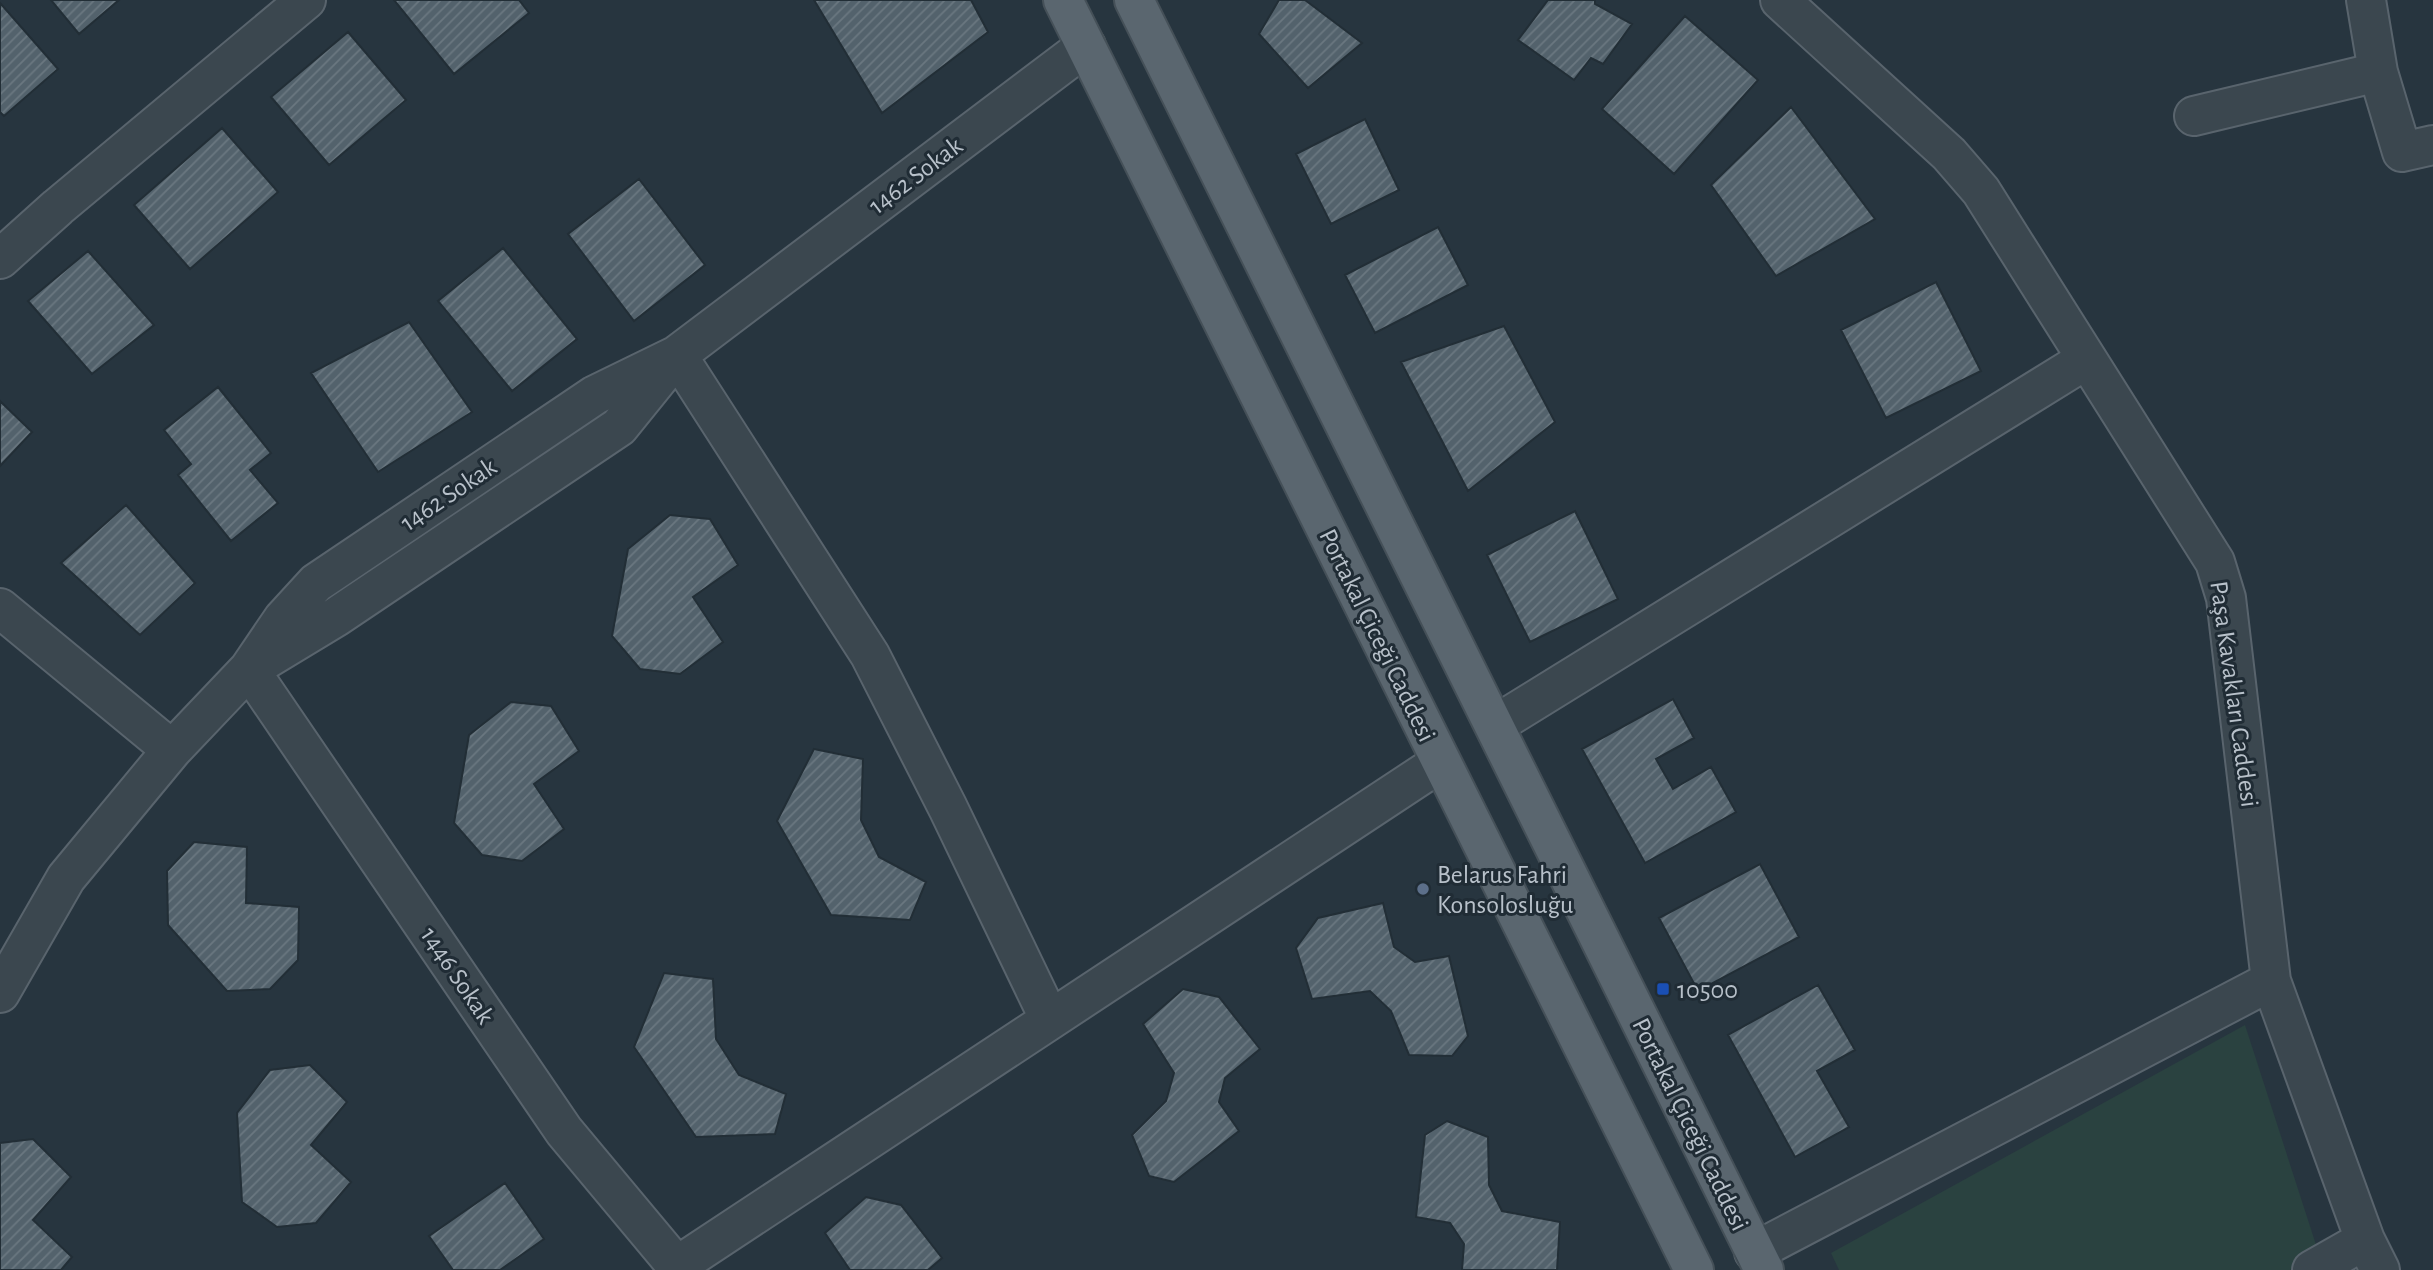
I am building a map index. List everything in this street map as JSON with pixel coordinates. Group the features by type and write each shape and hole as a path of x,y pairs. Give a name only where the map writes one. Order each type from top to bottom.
{"main road":[{"name":"Portakal Çiceği Caddesi","path":"1063,0 1694,1270"},
{"name":"Portakal Çiceği Caddesi","path":"1142,4 1759,1261"}],"street":[{"path":"0,259 58,207 306,0"},
{"name":"Paşa Kavakları Caddesi","path":"1780,0 1949,154 1981,191 2215,562 2226,598 2271,981 2372,1255"},
{"path":"2366,0 2378,72 2402,152 2433,145"},
{"name":"1462 Sokak","path":"0,993 66,878 172,750 249,669 336,617 619,427 677,355 1086,46"},
{"path":"2194,116 2378,72"},
{"path":"677,355 870,655 948,808 1050,1020"},
{"path":"1495,725 2087,359"},
{"path":"0,608 172,750"},
{"name":"1446 Sokak","path":"249,669 564,1131 679,1268"},
{"path":"679,1268 1441,762"},
{"path":"1759,1261 2271,981"},
{"path":"2312,1270 2372,1255"}],"green space":[{"path":"2245,1025 2319,1254 2290,1270 1839,1270 1831,1253"}],"building":[{"path":"51,0 119,0 79,34"},
{"path":"394,0 519,0 529,13 454,74"},
{"path":"814,0 971,0 988,32 882,113"},
{"path":"1279,0 1305,0 1362,43 1308,88 1259,34"},
{"path":"1548,0 1595,0 1595,4 1632,24 1603,64 1591,58 1574,80 1518,40"},
{"path":"0,3 58,69 4,116 0,112"},
{"path":"1685,16 1758,80 1674,174 1602,109"},
{"path":"348,32 406,100 329,165 271,97"},
{"path":"1791,107 1875,219 1776,276 1711,185"},
{"path":"1365,119 1399,190 1331,224 1296,154"},
{"path":"222,128 278,192 190,269 134,205"},
{"path":"639,179 705,265 634,321 568,234"},
{"path":"1438,227 1468,285 1375,333 1345,275"},
{"path":"503,248 577,339 512,391 438,301"},
{"path":"88,251 154,325 92,374 28,301"},
{"path":"1936,282 1981,371 1886,418 1841,330"},
{"path":"409,322 472,412 378,472 311,373"},
{"path":"1504,326 1555,422 1468,491 1401,362"},
{"path":"218,387 271,453 250,470 278,503 231,541 178,475 191,464 164,430"},
{"path":"0,401 32,432 0,466"},
{"path":"126,505 195,583 140,635 61,563"},
{"path":"1575,511 1618,599 1530,642 1487,555"},
{"path":"670,515 710,519 738,565 693,597 723,642 680,674 640,669 612,636 628,549"},
{"path":"1673,699 1694,738 1656,759 1673,789 1711,767 1736,812 1645,863 1582,749"},
{"path":"511,702 551,706 579,751 534,784 564,829 522,861 482,855 454,823 469,735"},
{"path":"814,749 863,759 861,820 879,857 926,882 910,920 831,915 777,821"},
{"path":"194,842 247,847 246,903 299,907 298,960 270,989 227,991 168,925 167,871"},
{"path":"1760,864 1799,937 1698,991 1659,918"},
{"path":"1383,903 1394,947 1415,962 1449,956 1468,1036 1452,1056 1409,1055 1391,1011 1370,991 1312,999 1296,948 1318,918"},
{"path":"664,973 713,979 716,1039 739,1075 786,1094 775,1134 696,1137 634,1047"},
{"path":"1818,985 1855,1050 1817,1071 1849,1127 1795,1157 1728,1035"},
{"path":"1183,989 1219,997 1260,1049 1225,1078 1219,1102 1239,1131 1174,1182 1149,1176 1132,1135 1166,1101 1174,1073 1143,1024"},
{"path":"310,1065 347,1102 311,1145 351,1182 316,1223 277,1227 242,1202 237,1113 270,1070"},
{"path":"1447,1121 1488,1137 1489,1185 1502,1211 1560,1222 1557,1270 1462,1270 1464,1244 1450,1223 1416,1217 1425,1135"},
{"path":"33,1139 71,1177 33,1220 72,1257 61,1270 0,1270 0,1143"},
{"path":"505,1183 544,1239 500,1270 453,1270 429,1236"},
{"path":"866,1197 901,1205 942,1258 928,1270 850,1270 825,1233"}],"place":[{"name":"Belarus Fahri Konsolosluğu","path":"1423,889"},
{"name":"10500","path":"1663,989"}]}
